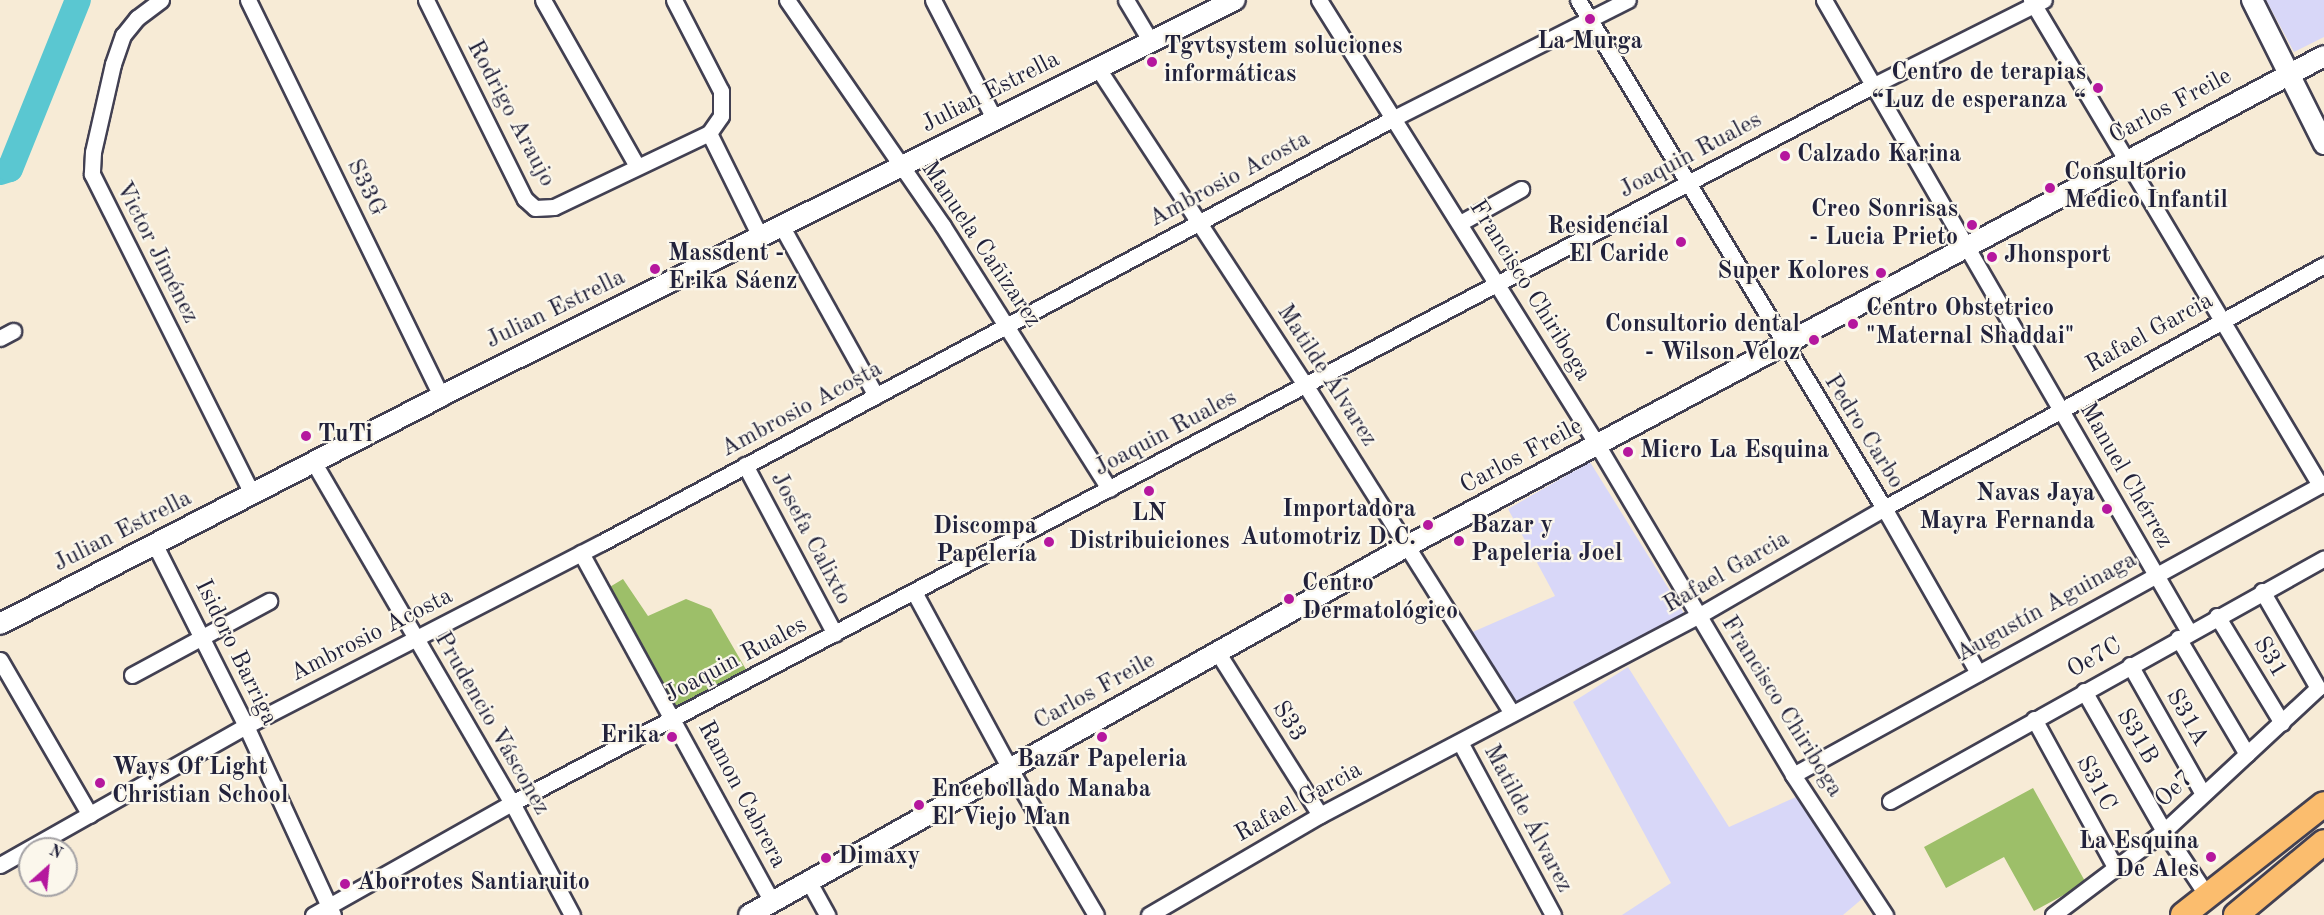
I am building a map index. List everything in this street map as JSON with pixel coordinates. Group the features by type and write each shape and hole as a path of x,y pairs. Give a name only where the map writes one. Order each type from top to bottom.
{"main road":[{"path":"2183,915 2324,804"},
{"path":"2236,915 2324,842"}],"street":[{"name":"Victor Jiménez","path":"161,0 137,18 123,35 93,152 92,174 252,494"},
{"name":"S33G","path":"248,0 441,396"},
{"name":"Rodrigo Araujo","path":"426,0 530,204 542,209 554,207 709,133"},
{"path":"543,0 637,166"},
{"path":"674,0 721,91 721,116 709,133 761,238"},
{"name":"Manuela Cañizarez","path":"788,0 1008,325 1109,489"},
{"path":"933,0 994,120"},
{"path":"1126,0 1150,42"},
{"name":"Julian Estrella","path":"0,624 441,396 1235,0"},
{"name":"Francisco Chiriboga","path":"1319,0 1598,446 1793,775 1885,915"},
{"name":"Pedro Carbo","path":"1578,0 1689,183 1781,343 1884,508 1978,673"},
{"name":"Ambrosio Acosta","path":"0,865 246,726 581,553 1394,118 1628,0"},
{"name":"Manuel Chérrez","path":"1824,0 2155,573 2183,635 2247,754"},
{"path":"2252,0 2324,144"},
{"path":"2036,2 2125,160 2322,484"},
{"name":"Joaquin Ruales","path":"313,915 331,910 512,803 1874,85 2036,2"},
{"name":"Carlos Freile","path":"749,915 1409,546 1598,446 1781,343 2324,56"},
{"name":"Matilde Álvarez","path":"1097,67 1409,546 1512,713"},
{"path":"1460,224 1521,189"},
{"path":"782,227 876,396"},
{"name":"Rafael Garcia","path":"1149,915 1320,815 1461,744 1512,713 1698,616 1884,508 2221,319 2324,265"},
{"name":"Prudencio Vásconez","path":"314,463 512,803 572,915"},
{"name":"Josefa Calixto","path":"745,465 835,634"},
{"name":"Augustín Aguinaga","path":"1793,775 2155,573 2322,484"},
{"name":"Isidoro Barriga","path":"154,543 246,726 331,910"},
{"name":"Ramon Cabrera","path":"581,553 674,719 772,902"},
{"name":"Oe7C","path":"1890,801 2324,558"},
{"name":"Oe7","path":"2053,915 2164,831 2318,688 2262,591"},
{"path":"914,592 1010,769 1096,915"},
{"path":"132,675 269,602"},
{"name":"S31","path":"2217,616 2282,723"},
{"name":"S33","path":"1218,653 1320,815"},
{"path":"0,660 90,815"},
{"name":"S31A","path":"2130,665 2203,794"},
{"name":"S31B","path":"2084,691 2164,831 2208,897"},
{"name":"S31C","path":"2034,719 2116,869"},
{"name":"Matilde Álvarez","path":"1461,744 1553,915"},
{"name":"Ramon Cabrera","path":"809,882 827,915"}],"shaded area":[{"path":"2266,0 2324,0 2324,37 2294,52"},
{"path":"1590,462 1690,623 1518,715 1468,634 1555,596 1508,509"},
{"path":"1628,667 1729,827 1805,793 1869,893 1843,915 1622,915 1671,883 1573,702"}],"green space":[{"path":"623,579 648,616 686,599 711,609 755,685 685,721 608,588"},
{"path":"2033,788 2086,883 2034,911 2004,857 1946,888 1924,847"}],"waterway":[{"path":"0,172 10,169 78,0"}],"place":[{"name":"La Murga","path":"1590,19"},
{"name":"Tgvtsystem soluciones informáticas","path":"1152,62"},
{"name":"Centro de terapias “Luz de esperanza “","path":"2098,88"},
{"name":"Calzado Karina","path":"1785,156"},
{"name":"Consultorio Medico Infantil","path":"2050,188"},
{"name":"Creo Sonrisas - Lucia Prieto","path":"1972,225"},
{"name":"Residencial El Caride","path":"1681,242"},
{"name":"Jhonsport","path":"1992,257"},
{"name":"Massdent - Erika Sáenz","path":"655,269"},
{"name":"Super Kolores","path":"1881,273"},
{"name":"Centro Obstetrico \"Maternal Shaddai\"","path":"1853,324"},
{"name":"Consultorio dental - Wilson Veloz","path":"1814,340"},
{"name":"TuTi","path":"306,436"},
{"name":"Micro La Esquina","path":"1628,452"},
{"name":"LN Distribuiciones","path":"1149,491"},
{"name":"Navas Jaya Mayra Fernanda","path":"2107,509"},
{"name":"Importadora Automotriz D.C.","path":"1428,525"},
{"name":"Bazar y Papeleria Joel","path":"1459,541"},
{"name":"Discompa Papelería","path":"1049,542"},
{"name":"Centro Dermatológico","path":"1289,599"},
{"name":"Erika","path":"672,737"},
{"name":"Bazar Papeleria","path":"1102,737"},
{"name":"Ways Of Light Christian School","path":"100,783"},
{"name":"Encebollado Manaba El Viejo Man","path":"919,805"},
{"name":"La Esquina De Ales","path":"2211,857"},
{"name":"Dimaxy","path":"826,858"},
{"name":"Aborrotes Santiaruito","path":"345,884"}]}
